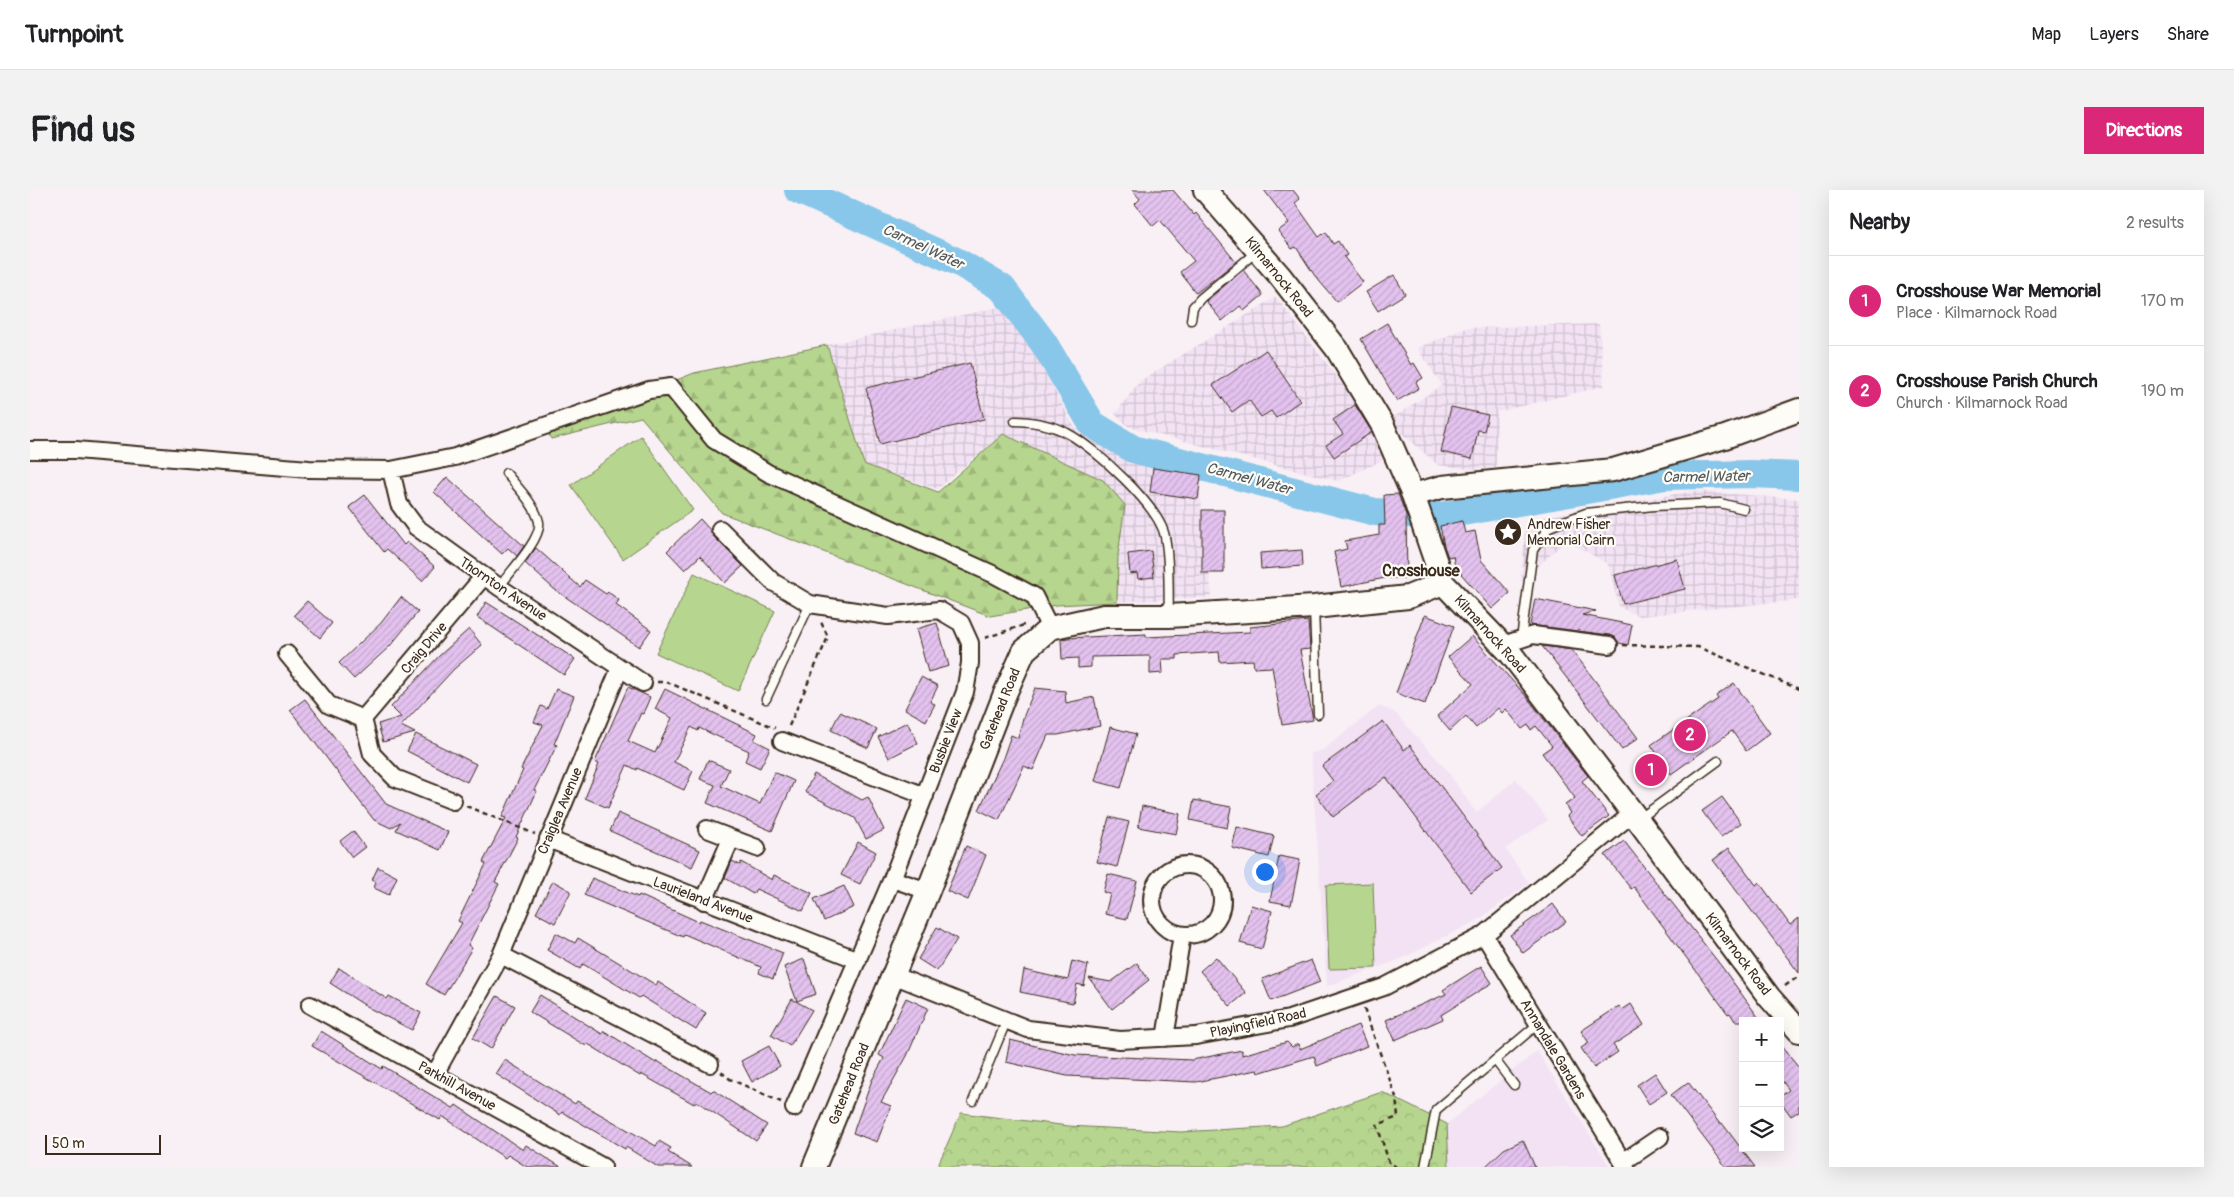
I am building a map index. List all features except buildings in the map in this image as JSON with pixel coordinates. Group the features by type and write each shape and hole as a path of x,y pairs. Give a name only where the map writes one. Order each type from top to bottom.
{"main road":[{"name":"Kilmarnock Road","path":"1205,190 1258,250 1337,349 1383,426 1413,495 1443,583 1512,642 1635,816 1770,997 1799,1031"},
{"path":"1413,495 1442,487 1613,470 1725,437 1799,410"},
{"name":"Gatehead Road","path":"814,1167 928,891 1004,696 1024,651 1047,623 1104,616 1169,616 1314,606 1408,597 1443,583"}],"street":[{"path":"30,450 76,450 309,469 391,470 455,458 649,390 671,387 714,440 741,458 768,474 996,575 1034,596 1047,623"},
{"name":"Thornton Avenue","path":"391,470 399,504 416,527 499,587 644,683"},
{"path":"720,529 773,582 811,604 888,616 939,610 961,623 970,643"},
{"name":"Craig Drive","path":"364,719 484,576"},
{"path":"1512,642 1533,635 1609,645"},
{"name":"Busbie View","path":"794,1108 892,879 964,692 970,663 970,643"},
{"path":"287,654 328,705 364,719 372,754 395,778 453,801"},
{"name":"Craiglea Avenue","path":"435,1074 501,955 620,668"},
{"path":"782,741 924,796"},
{"name":"Playingfield Road","path":"894,975 1006,1022 1028,1029 1120,1040 1196,1036 1290,1019 1384,987 1484,935 1635,816"},
{"path":"707,829 756,848"},
{"name":"Laurieland Avenue","path":"548,839 858,960"},
{"path":"704,901 731,839"},
{"path":"1188,865 1204,869 1214,877 1220,887 1222,907 1211,927 1200,933 1182,935 1170,931 1156,918 1152,906 1154,889 1160,878 1169,870 1188,865"},
{"path":"892,879 928,891"},
{"path":"1165,1038 1182,935"},
{"name":"Annandale Gardens","path":"1484,935 1624,1165 1660,1137"},
{"path":"501,955 710,1064"},
{"name":"Parkhill Avenue","path":"310,1005 603,1167"}],"lane":[{"path":"1191,320 1193,307 1201,298 1258,250"},
{"path":"1015,421 1027,422 1066,432 1098,454 1139,495 1159,522 1165,536 1169,616"},
{"path":"499,587 536,538 539,526 535,514 506,473"},
{"path":"1512,642 1533,550 1550,527 1586,513 1654,506 1720,503 1744,509"},
{"path":"766,699 811,604"},
{"path":"1314,606 1318,714"},
{"path":"1635,816 1718,761"},
{"path":"973,1101 1006,1022"},
{"path":"1425,1167 1436,1110 1538,1024"},
{"path":"1495,1060 1514,1085"}],"path":[{"path":"782,741 828,637 811,604"},
{"path":"970,643 1047,623"},
{"path":"1609,645 1698,647 1799,689"},
{"path":"644,683 667,682 777,729 782,741"},
{"path":"453,801 548,839"},
{"path":"1359,996 1396,1097 1398,1117 1377,1124 1389,1162 1396,1167"},
{"path":"710,1064 730,1079 794,1108"}],"shaded area":[{"path":"1276,297 1349,393 1388,458 1338,481 1129,427 1115,414 1140,381"},
{"path":"1008,305 1075,428 1198,475 1212,597 1117,602 1118,555 1003,434 937,489 864,464 827,345"},
{"path":"1599,324 1604,386 1497,412 1496,468 1470,469 1438,465 1388,421 1442,385 1417,348 1467,328"},
{"path":"1694,491 1799,499 1799,600 1639,616 1619,607 1608,564 1566,540 1521,582 1526,520"},
{"path":"1379,706 1394,712 1446,769 1476,813 1516,779 1548,820 1505,849 1529,883 1478,920 1401,959 1327,986 1311,753 1323,750"},
{"path":"1537,1051 1610,1167 1449,1167 1447,1124"}],"green space":[{"path":"827,345 864,464 938,492 1003,434 1103,480 1125,505 1118,555 1117,602 1057,605 990,616 722,513 641,417 551,439 548,432 694,373"},
{"path":"641,436 693,510 623,559 571,485"},
{"path":"694,573 775,611 738,691 656,653"},
{"path":"1373,883 1376,968 1329,969 1326,885"},
{"path":"1382,1092 1447,1124 1449,1167 937,1167 961,1113 1069,1126 1181,1132 1282,1126"}],"waterway":[{"name":"Carmel Water","path":"798,190 958,262 1002,288 1043,342 1092,424 1133,449 1375,512 1440,516 1665,476 1751,474 1799,476"}],"place":[{"name":"Andrew Fisher Memorial Cairn","path":"1508,532"},
{"name":"Crosshouse Parish Church","path":"1690,735"},
{"name":"Crosshouse War Memorial","path":"1651,770"}],"district":[{"name":"Crosshouse","path":"1421,571"}]}
